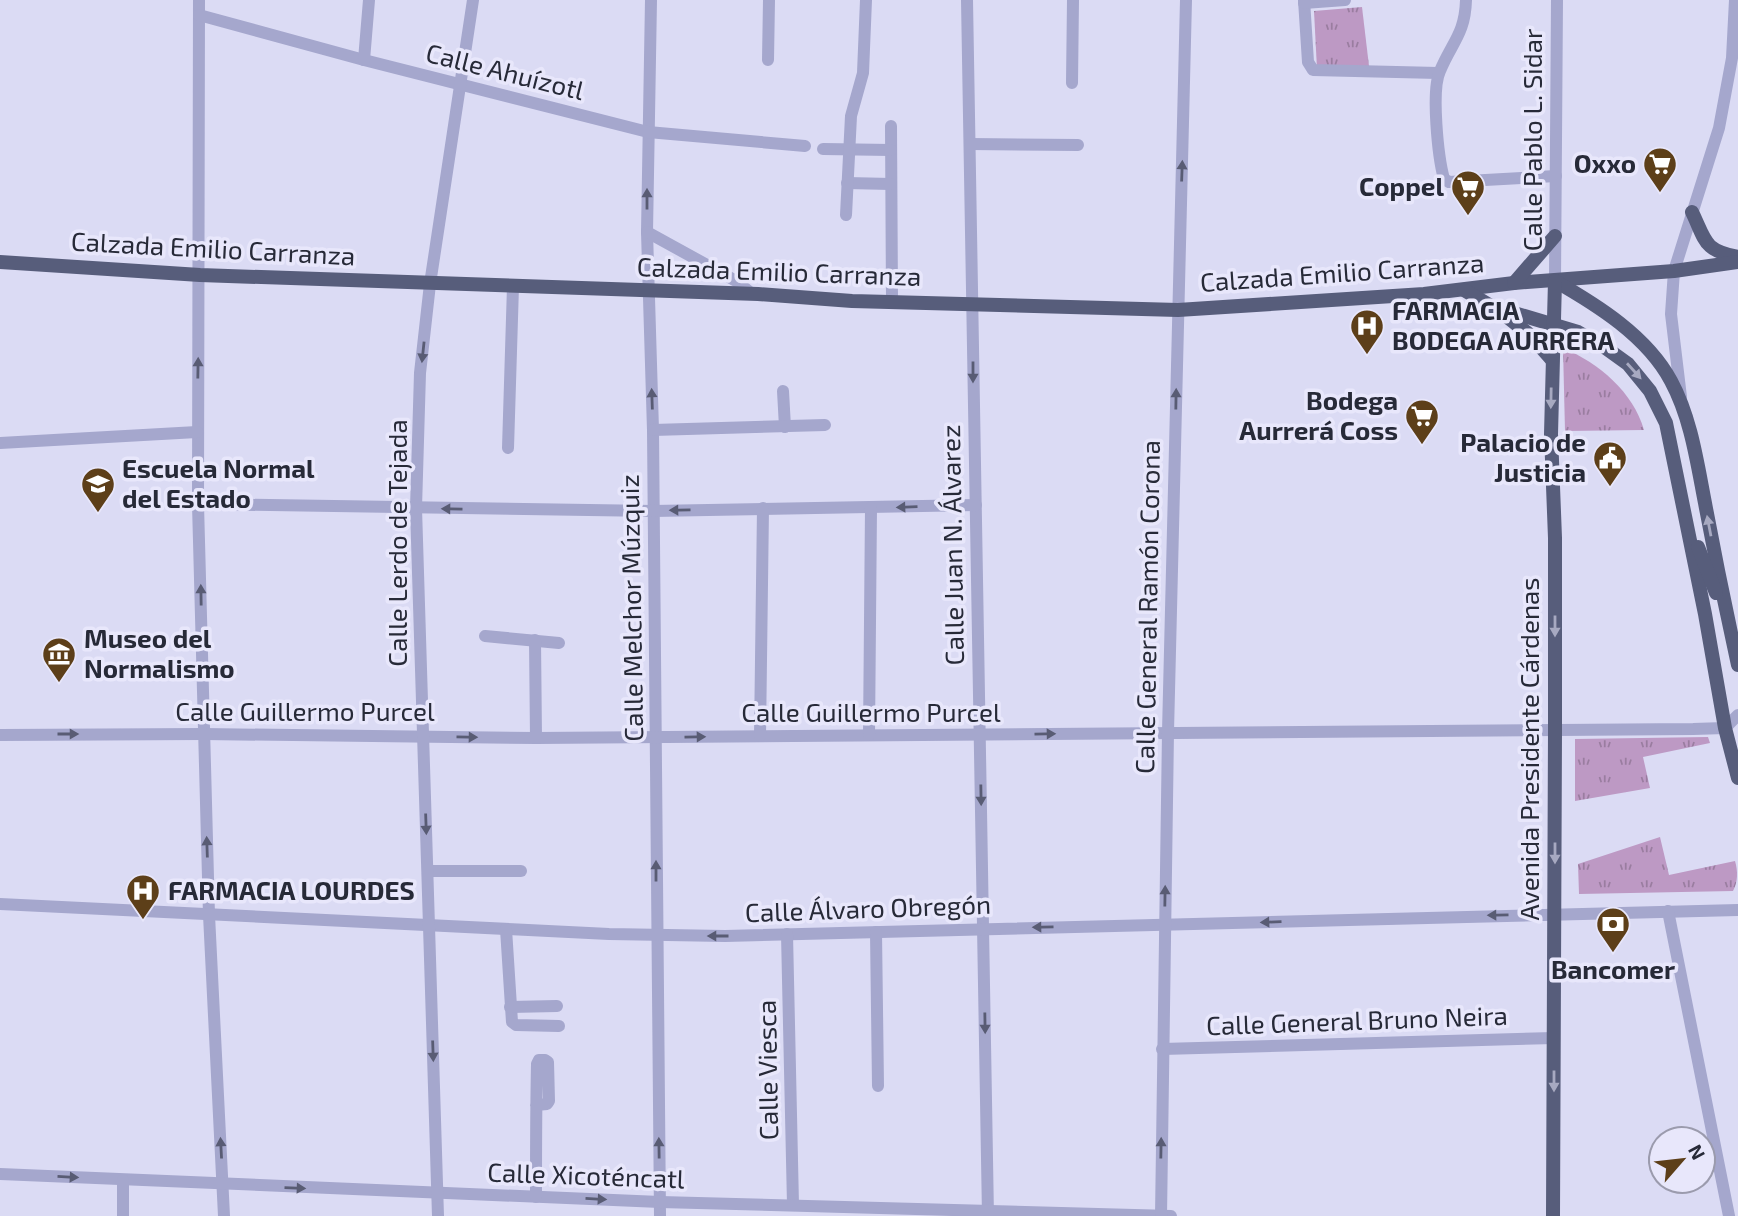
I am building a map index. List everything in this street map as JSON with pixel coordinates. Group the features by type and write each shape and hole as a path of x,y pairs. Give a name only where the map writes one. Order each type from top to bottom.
{"main road":[{"path":"1692,212 1707,244 1717,253 1738,260"},
{"path":"1514,283 1555,236"},
{"name":"Calzada Emilio Carranza","path":"0,262 200,275 752,294 852,301 892,300 1178,310 1464,290 1514,283 1674,271 1738,260"},
{"path":"1555,281 1598,308 1648,349 1671,380 1693,446 1738,665"},
{"name":"Avenida Presidente Cárdenas","path":"1553,1216 1555,730 1552,360 1555,281"},
{"path":"1464,290 1530,335 1552,360"},
{"path":"1491,306 1578,332 1628,364 1650,391 1666,423 1725,728 1738,778"},
{"path":"1682,506 1716,594 1725,605"},
{"path":"1705,614 1712,612 1719,615 1738,665"}],"street":[{"path":"199,0 198,504 209,915 224,1216"},
{"path":"364,60 369,0"},
{"name":"Calle Lerdo de Tejada","path":"438,1216 416,508 420,373 430,284 473,0"},
{"name":"Calle Melchor Múzquiz","path":"651,0 647,232 653,430 660,1216"},
{"path":"768,60 769,0"},
{"path":"846,215 848,148 851,116 863,73 866,0"},
{"name":"Calle Juan N. Álvarez","path":"967,0 988,1214"},
{"path":"1072,83 1073,0"},
{"name":"Calle General Ramón Corona","path":"1160,1216 1168,732 1186,0"},
{"path":"1345,0 1304,1 1308,62 1312,70 1438,73"},
{"path":"1466,0 1460,34 1438,73 1436,116 1443,177 1446,181 1556,176"},
{"name":"Calle Pablo L. Sidar","path":"1555,281 1558,0"},
{"path":"1683,411 1671,314 1674,271 1707,172 1722,115 1732,58 1735,0"},
{"name":"Calle Ahuízotl","path":"199,15 648,132 805,146"},
{"path":"891,126 892,300"},
{"path":"971,144 1078,145"},
{"path":"823,149 891,150"},
{"path":"847,183 891,184"},
{"path":"647,232 736,281 752,294"},
{"path":"508,448 513,286"},
{"path":"783,391 785,427"},
{"path":"653,430 825,425"},
{"path":"0,443 197,432"},
{"path":"198,504 653,510 975,505"},
{"path":"760,736 763,508"},
{"path":"869,735 871,508"},
{"path":"485,635 559,643"},
{"path":"535,640 536,738"},
{"path":"1725,728 1738,715"},
{"name":"Calle Guillermo Purcel","path":"0,735 656,738 1725,728"},
{"path":"428,872 521,871"},
{"name":"Calle Álvaro Obregón","path":"0,904 657,935 1738,910"},
{"path":"1668,911 1729,1216"},
{"path":"506,929 513,1024 559,1026"},
{"path":"876,932 878,1086"},
{"name":"Calle Viesca","path":"787,934 793,1205"},
{"path":"510,1007 557,1006"},
{"name":"Calle General Bruno Neira","path":"1162,1049 1554,1038"},
{"path":"536,1196 537,1105"},
{"name":"Calle Xicoténcatl","path":"0,1174 223,1185 793,1205 844,1212 1171,1216"},
{"path":"122,1180 123,1216"}],"green space":[{"path":"1362,7 1369,66 1317,69 1314,11"},
{"path":"1563,348 1589,362 1613,380 1632,403 1644,430 1565,431"},
{"path":"1708,737 1710,743 1643,757 1650,788 1575,801 1575,739"},
{"path":"1660,837 1669,875 1735,861 1737,876 1733,891 1579,894 1578,864"}],"place":[{"name":"Oxxo","path":"1660,194"},
{"name":"Coppel","path":"1468,217"},
{"name":"FARMACIA BODEGA AURRERA","path":"1367,356"},
{"name":"Bodega Aurrerá Coss","path":"1422,446"},
{"name":"Palacio de Justicia","path":"1610,488"},
{"name":"Escuela Normal del Estado","path":"98,514"},
{"name":"Museo del Normalismo","path":"59,684"},
{"name":"FARMACIA LOURDES","path":"143,921"},
{"name":"Bancomer","path":"1613,954"}]}
